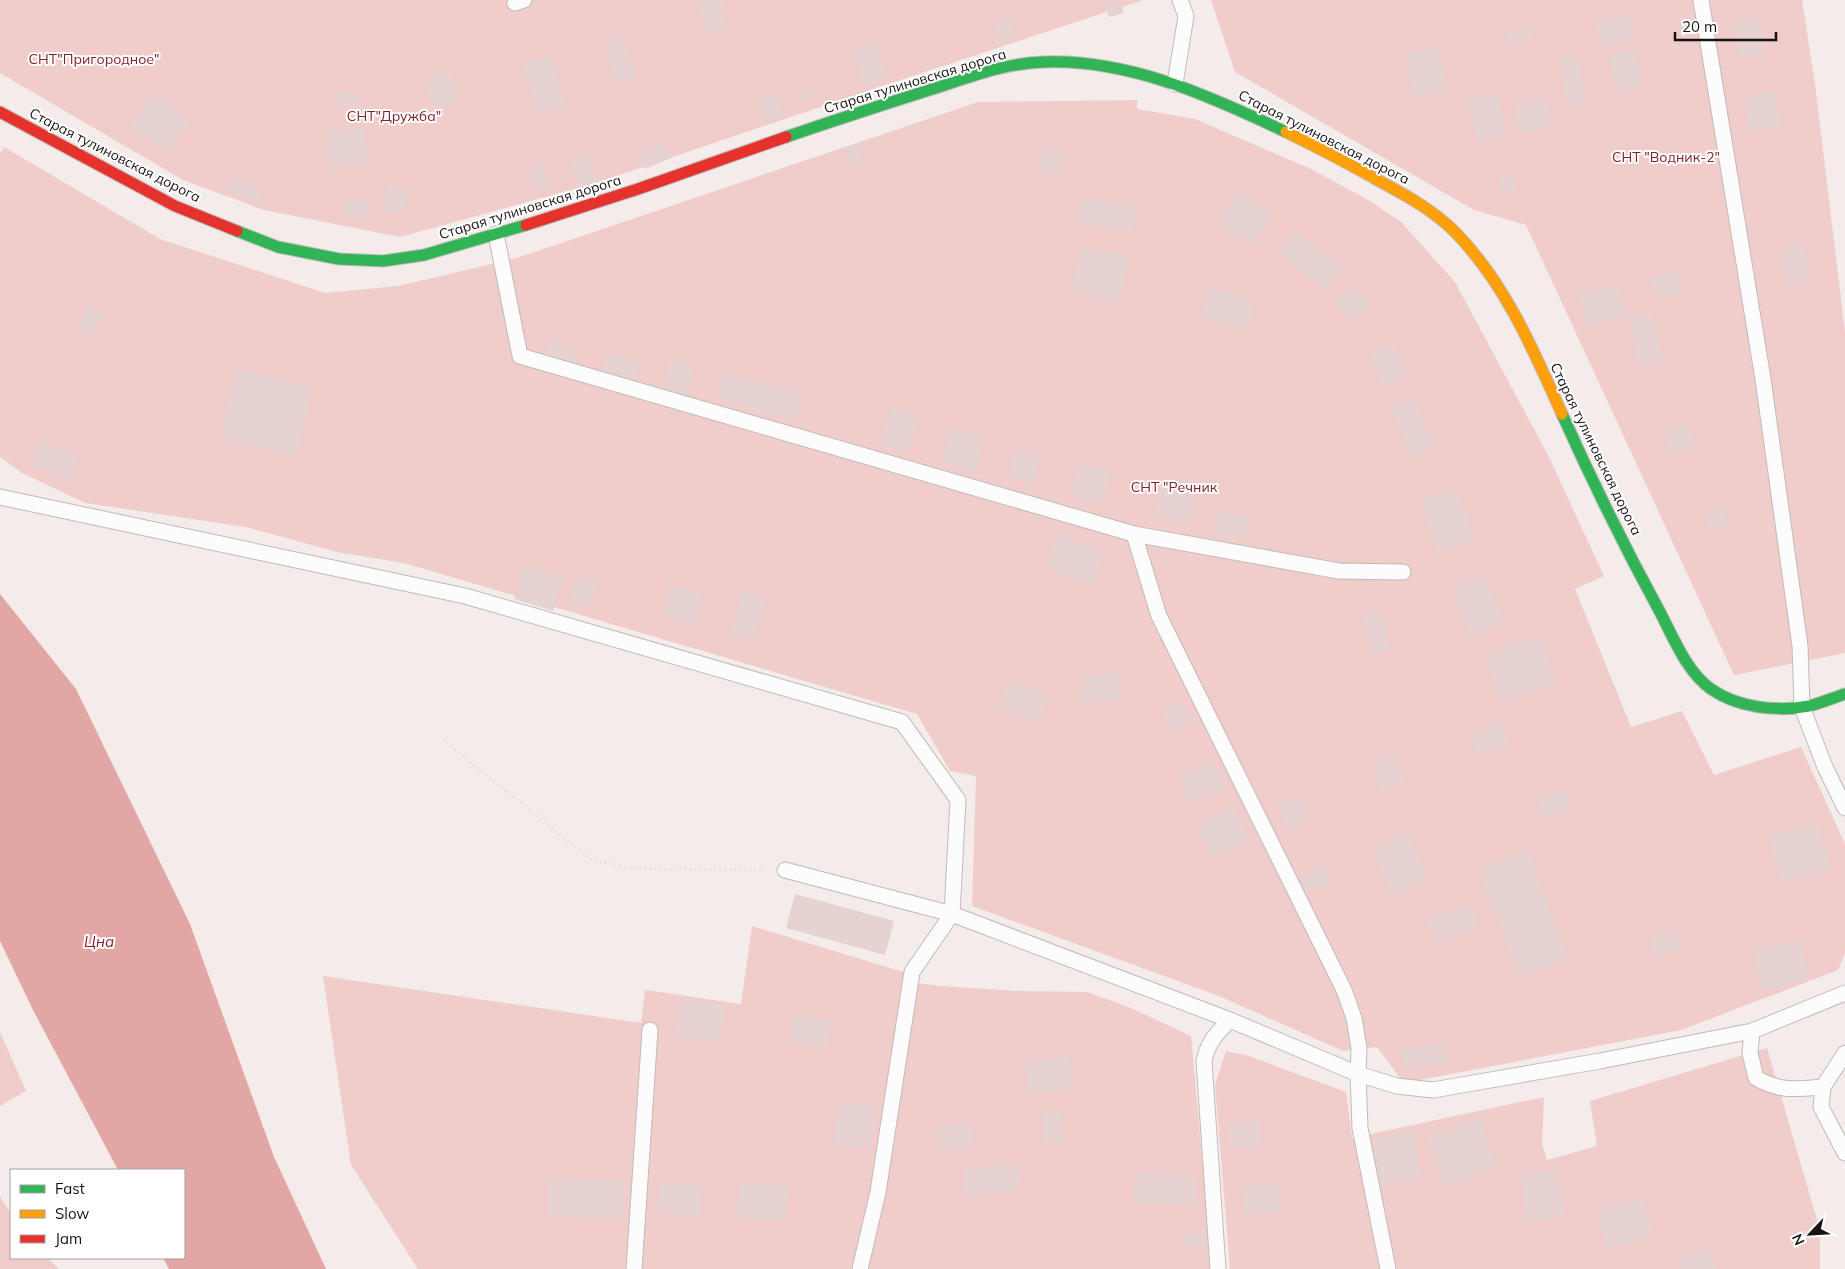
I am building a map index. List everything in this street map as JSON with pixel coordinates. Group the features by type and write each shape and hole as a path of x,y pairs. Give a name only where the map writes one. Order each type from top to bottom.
{"street":[{"name":"Старая тулиновская дорога","path":"0,112 175,206 278,247 339,259 384,261 424,254 496,234 638,189 815,127 991,70 1043,62 1082,62 1143,74 1175,84 1225,104 1312,144 1367,173 1430,210 1466,244 1488,272 1519,322 1595,486 1640,576 1691,668 1708,687 1743,704 1767,709 1802,707 1845,694"}],"lane":[{"path":"1175,84 1186,16 1180,0"},
{"path":"1701,0 1763,379 1800,646 1802,707 1825,766 1845,808"},
{"path":"496,234 520,356 1134,534 1339,571 1403,572"},
{"path":"0,497 465,596 902,722 958,800 952,914 912,972 878,1192 860,1269"},
{"path":"1134,534 1159,616 1344,990 1354,1018 1359,1048 1360,1128 1388,1269"},
{"path":"785,870 952,914 1230,1020 1358,1074 1397,1086 1433,1090 1600,1061 1752,1031 1845,993"},
{"path":"1218,1269 1204,1061 1207,1048 1214,1036 1230,1020"},
{"path":"634,1269 650,1030"},
{"path":"1752,1031 1750,1053 1756,1078 1772,1087 1792,1090 1823,1087"},
{"path":"1845,1053 1823,1087 1821,1107 1845,1152"}],"path":[{"path":"443,740 593,860 640,869 785,870"}],"green space":[{"name":"СНТ\"Дружба\"","path":"0,0 1143,0 596,183 400,237 264,210 183,180 0,73"},
{"name":"СНТ \"Водник-2\"","path":"1211,0 1802,0 1815,84 1845,332 1845,653 1734,675 1526,225 1474,210 1235,72"},
{"name":"СНТ \"Речник","path":"1137,100 1137,109 1195,119 1311,169 1370,201 1401,222 1455,282 1549,457 1604,576 1575,589 1631,727 1682,711 1714,775 1801,747 1845,844 1845,953 1838,970 1681,1030 1404,1083 1377,1047 1343,1051 1219,996 972,906 976,776 950,771 917,714 404,563 337,552 246,527 85,503 22,473 0,457 0,153 4,147 160,239 325,293 398,286 517,258 978,102"},
{"path":"752,926 910,974 909,982 1018,991 1087,992 1131,1008 1191,1036 1212,1269 418,1269 351,1165 323,976 641,1023 645,990 741,1004"},
{"path":"0,1032 26,1091 0,1106"},
{"path":"1767,1048 1820,1230 1820,1269 1230,1269 1215,1085 1226,1051 1246,1055 1346,1092 1352,1138 1544,1097 1542,1144 1547,1160 1597,1146 1590,1101"},
{"path":"0,1197 10,1212 10,1259 49,1259 59,1269 0,1269"}],"water":[{"name":"Цна","path":"0,594 76,689 190,924 274,1157 326,1269 169,1269 164,1259 185,1259 185,1169 117,1169 33,1010 0,941"}],"building":[{"path":"706,0 723,0 725,6 720,8 727,29 708,36 696,4"},
{"path":"1120,1 1124,13 1109,17 1105,6"},
{"path":"1630,13 1636,38 1601,47 1595,23"},
{"path":"1758,16 1765,54 1740,58 1733,21"},
{"path":"1008,17 1016,35 1001,42 993,24"},
{"path":"1530,26 1533,39 1509,45 1505,32"},
{"path":"624,36 637,78 617,84 603,43"},
{"path":"877,43 888,79 864,87 852,50"},
{"path":"1437,47 1448,90 1415,98 1405,54"},
{"path":"1636,50 1643,87 1616,92 1610,55"},
{"path":"1577,53 1587,103 1568,107 1558,57"},
{"path":"550,55 567,105 538,114 522,65"},
{"path":"450,70 459,102 433,109 424,77"},
{"path":"808,88 812,98 799,103 795,94"},
{"path":"357,90 359,103 335,107 332,94"},
{"path":"1775,91 1782,126 1751,132 1744,97"},
{"path":"1496,92 1507,134 1478,142 1467,99"},
{"path":"775,93 784,115 767,122 758,100"},
{"path":"153,94 189,119 187,122 190,124 186,130 183,128 166,152 130,127"},
{"path":"1545,98 1552,126 1520,133 1514,105"},
{"path":"364,128 368,165 330,168 327,131"},
{"path":"664,142 671,158 645,169 638,153"},
{"path":"860,145 862,167 849,168 847,146"},
{"path":"1062,149 1063,173 1039,174 1039,150"},
{"path":"588,154 599,183 581,190 570,161"},
{"path":"543,163 552,185 538,191 529,169"},
{"path":"1512,173 1517,191 1503,195 1498,177"},
{"path":"232,178 262,190 258,202 228,191"},
{"path":"388,183 409,189 403,215 381,210"},
{"path":"1240,191 1274,214 1252,246 1218,223"},
{"path":"1081,197 1138,207 1133,233 1077,223"},
{"path":"346,198 370,200 369,216 345,214"},
{"path":"1295,231 1342,269 1325,290 1278,252"},
{"path":"1802,244 1811,280 1788,286 1779,249"},
{"path":"1081,246 1129,256 1120,303 1071,292"},
{"path":"1677,270 1683,293 1657,299 1651,277"},
{"path":"1618,284 1626,316 1586,327 1578,294"},
{"path":"1350,286 1370,302 1355,320 1335,304"},
{"path":"1209,288 1256,301 1248,330 1201,317"},
{"path":"87,304 104,313 93,336 76,328"},
{"path":"1651,312 1663,360 1639,366 1628,317"},
{"path":"551,339 579,350 572,367 544,356"},
{"path":"1394,344 1407,376 1382,387 1369,354"},
{"path":"608,352 641,364 634,384 602,372"},
{"path":"670,358 695,365 686,396 662,389"},
{"path":"235,369 313,386 297,457 220,439"},
{"path":"724,372 804,394 797,421 717,399"},
{"path":"1413,397 1436,447 1412,458 1390,408"},
{"path":"893,405 920,415 907,453 879,443"},
{"path":"1686,421 1695,448 1671,456 1662,429"},
{"path":"953,426 986,437 974,473 941,461"},
{"path":"42,441 78,456 68,480 32,465"},
{"path":"1015,450 1040,457 1032,483 1008,476"},
{"path":"1079,463 1111,472 1102,505 1070,495"},
{"path":"1163,482 1196,490 1189,524 1155,517"},
{"path":"1457,487 1476,541 1439,554 1420,499"},
{"path":"1723,505 1729,525 1709,531 1702,511"},
{"path":"1218,512 1248,516 1245,538 1216,534"},
{"path":"1059,533 1105,553 1092,586 1045,567"},
{"path":"524,565 563,577 553,611 514,599"},
{"path":"1485,575 1504,623 1471,636 1452,587"},
{"path":"577,576 597,582 589,608 569,602"},
{"path":"669,585 701,592 694,624 661,617"},
{"path":"743,590 767,598 754,640 730,632"},
{"path":"1382,611 1390,651 1371,655 1363,614"},
{"path":"1542,636 1556,684 1500,701 1486,653"},
{"path":"1118,673 1120,700 1081,703 1079,676"},
{"path":"1010,679 1049,696 1037,724 998,707"},
{"path":"1183,701 1194,721 1173,732 1162,712"},
{"path":"1500,720 1510,742 1478,756 1468,735"},
{"path":"1394,754 1406,783 1383,794 1371,764"},
{"path":"1214,762 1226,787 1189,804 1177,779"},
{"path":"1565,789 1572,807 1544,818 1537,800"},
{"path":"1298,794 1310,821 1288,830 1277,803"},
{"path":"1233,807 1250,841 1212,859 1195,826"},
{"path":"1817,821 1831,869 1781,883 1768,835"},
{"path":"1408,832 1429,880 1392,896 1372,847"},
{"path":"1528,851 1568,959 1519,977 1478,869"},
{"path":"1326,865 1332,884 1306,892 1300,874"},
{"path":"795,894 894,921 885,955 786,928"},
{"path":"1471,904 1479,927 1436,943 1427,920"},
{"path":"1677,930 1682,949 1655,956 1650,937"},
{"path":"1800,939 1809,978 1762,990 1753,950"},
{"path":"681,998 725,1005 720,1043 676,1036"},
{"path":"795,1014 832,1021 826,1050 789,1042"},
{"path":"1445,1043 1448,1062 1404,1068 1402,1049"},
{"path":"1069,1056 1073,1089 1030,1095 1025,1062"},
{"path":"840,1100 875,1105 870,1149 834,1144"},
{"path":"1061,1110 1064,1142 1045,1144 1042,1112"},
{"path":"1480,1118 1498,1168 1445,1187 1427,1137"},
{"path":"1260,1121 1261,1147 1229,1148 1229,1122"},
{"path":"972,1123 973,1148 939,1151 936,1126"},
{"path":"1413,1130 1421,1178 1380,1185 1372,1138"},
{"path":"1018,1164 1020,1191 965,1195 964,1168"},
{"path":"1559,1170 1564,1217 1526,1221 1521,1175"},
{"path":"1134,1173 1195,1175 1195,1206 1133,1204"},
{"path":"549,1178 624,1179 623,1218 549,1217"},
{"path":"660,1181 702,1185 699,1217 657,1213"},
{"path":"740,1181 788,1186 785,1221 736,1217"},
{"path":"1278,1184 1280,1212 1245,1215 1243,1186"},
{"path":"1642,1196 1654,1236 1607,1249 1595,1210"},
{"path":"1205,1233 1205,1247 1186,1248 1185,1234"},
{"path":"1709,1248 1717,1269 1682,1269 1678,1259"}],"traffic: fast":[{"path":"786,137 984,72 1014,65 1044,62 1076,63 1138,73 1198,93 1286,132"},
{"path":"237,231 278,247 339,259 383,261 424,255 526,225"},
{"path":"1562,414 1609,514 1676,644 1702,682 1733,701 1758,707 1797,708 1845,694"}],"traffic: slow":[{"path":"1286,132 1412,199 1439,217 1455,232 1473,252 1503,295 1529,341 1562,414"}],"traffic: jam":[{"path":"0,112 175,206 237,231"},
{"path":"526,225 638,189 786,137"}],"park label":[{"name":"СНТ\"Пригородное\"","path":"94,59"}]}
